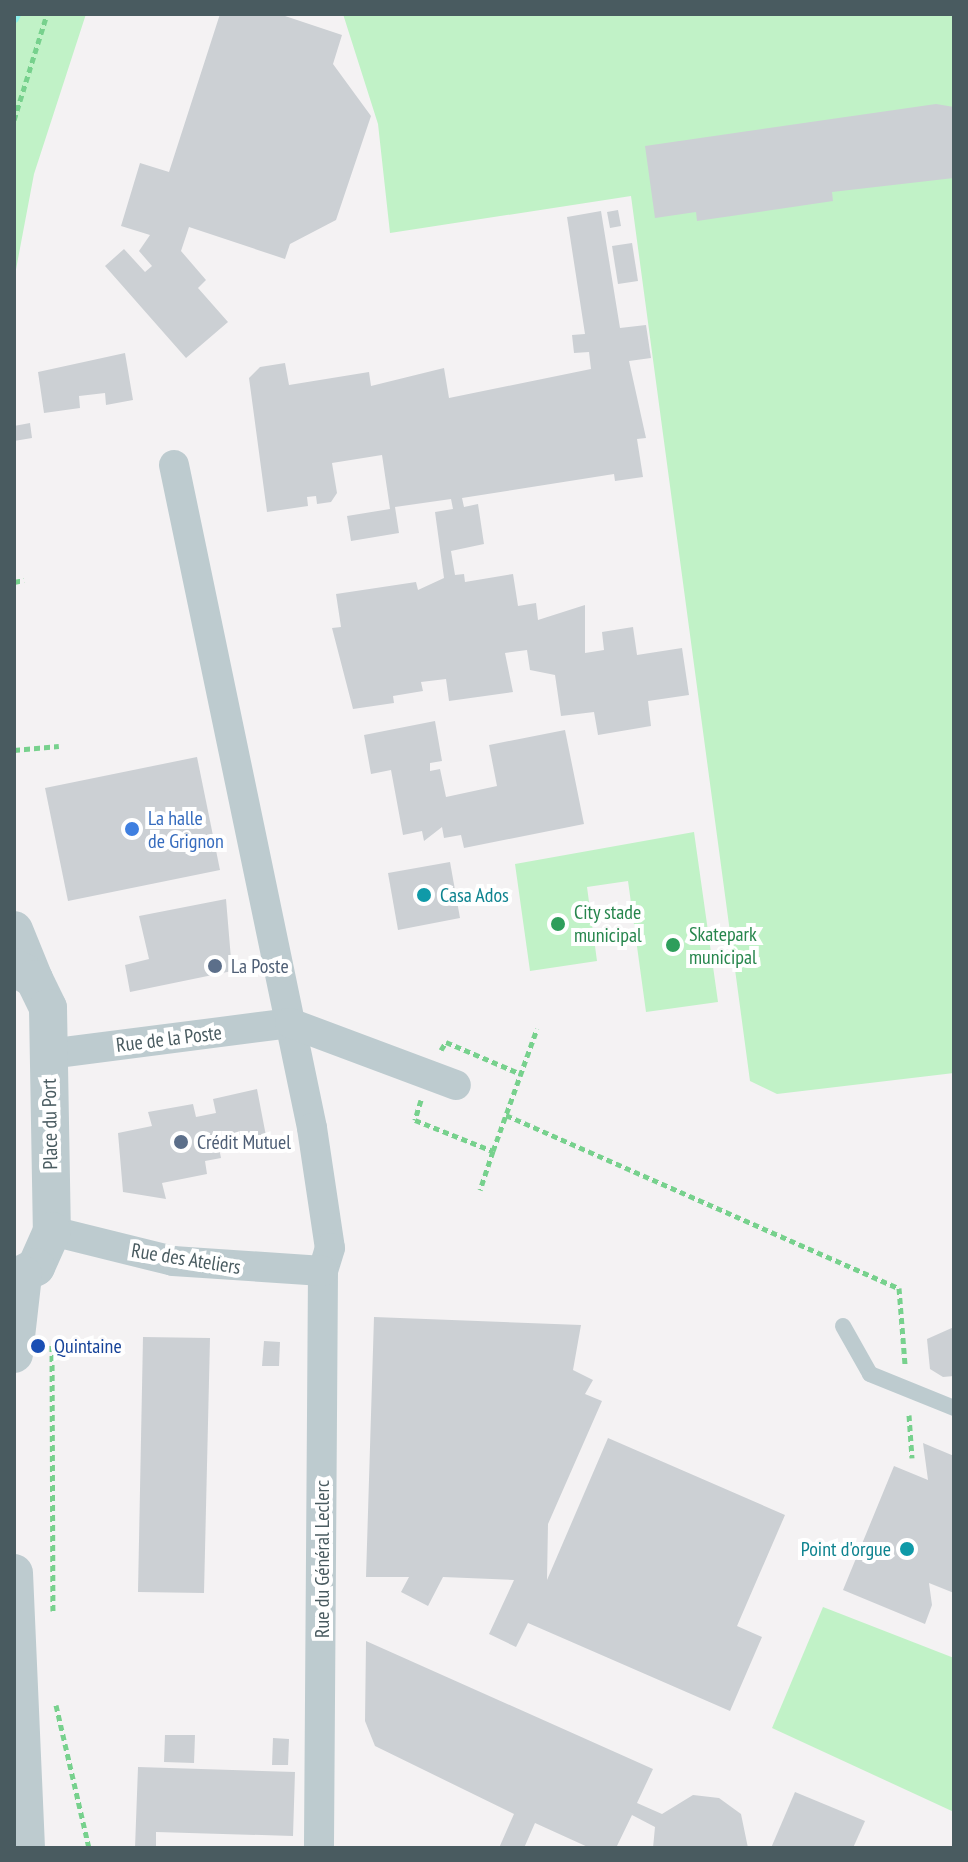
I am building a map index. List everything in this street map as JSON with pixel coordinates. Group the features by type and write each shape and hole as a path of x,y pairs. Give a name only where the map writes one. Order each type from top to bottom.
{"street":[{"name":"Rue du Général Leclerc","path":"174,465 290,1023 323,1194 330,1248 323,1271 319,1848"},
{"name":"Place du Port","path":"14,930 24,973 48,1008 52,1231 48,1252 18,1276"},
{"name":"Rue de la Poste","path":"49,1054 290,1023"},
{"path":"290,1023 456,1085"},
{"name":"Rue des Ateliers","path":"52,1231 173,1261 323,1271"},
{"path":"14,1354 18,1276"},
{"path":"14,1573 26,1848"}],"lane":[{"path":"843,1326 870,1374 954,1408"}],"path":[{"path":"14,120 47,14"},
{"path":"14,582 24,580"},
{"path":"14,750 59,746"},
{"path":"493,1151 537,1029"},
{"path":"506,1115 899,1288 912,1458"},
{"path":"53,1330 53,1621"},
{"path":"55,1699 89,1848"}],"green space":[{"path":"14,14 86,14 34,174 14,280"},
{"path":"343,14 954,14 954,1073 777,1094 750,1081 631,196 390,233 378,124"},
{"name":"Skatepark municipal","path":"694,832 718,1002 646,1012 628,881 587,887 597,961 530,971 515,864"},
{"path":"823,1607 954,1658 954,1812 772,1728"}],"building":[{"path":"220,14 279,14 342,35 333,64 371,116 336,220 290,244 285,259 189,227 181,251 206,280 198,288 228,322 186,358 105,266 124,249 145,272 152,266 139,251 150,235 121,226 140,163 169,172"},
{"path":"936,104 954,107 954,178 832,192 833,201 697,221 696,212 655,218 645,146"},
{"path":"618,210 621,226 610,228 607,212"},
{"path":"601,211 620,328 646,325 651,358 629,361 646,438 637,439 643,477 615,481 614,474 462,498 464,507 478,504 484,544 451,551 455,575 464,574 465,582 513,574 518,606 536,603 538,620 585,605 585,653 604,650 602,632 633,627 637,655 682,648 689,695 648,701 651,726 598,735 594,712 561,716 555,675 530,670 527,650 505,653 513,692 449,701 446,679 421,682 423,691 393,696 394,703 353,709 332,628 341,627 336,594 416,582 418,590 444,578 435,512 453,509 451,499 395,507 399,533 351,541 347,516 390,509 382,455 332,463 337,493 331,502 317,504 316,496 307,497 308,506 267,512 249,378 260,367 285,363 289,385 369,372 371,386 444,368 449,398 591,369 589,352 574,353 572,335 585,334 567,217"},
{"path":"632,243 638,281 618,284 612,246"},
{"path":"125,353 133,400 106,405 105,393 79,396 80,408 44,413 38,372"},
{"path":"30,423 32,438 14,441 14,426"},
{"path":"435,721 442,761 430,763 430,771 440,769 446,797 497,786 489,745 565,730 584,824 464,848 461,835 444,838 442,827 424,841 422,831 403,835 391,770 371,774 364,735"},
{"name":"La halle de Grignon","path":"197,757 220,870 68,901 45,788"},
{"name":"Casa Ados","path":"450,862 460,918 398,930 388,873"},
{"path":"226,899 232,971 130,992 125,965 149,959 139,916"},
{"name":"Crédit Mutuel","path":"257,1089 266,1136 219,1148 221,1158 205,1161 207,1174 162,1183 166,1199 123,1192 118,1133 152,1126 148,1112 193,1104 196,1117 216,1113 213,1099"},
{"path":"374,1317 581,1325 573,1370 593,1380 585,1394 602,1401 548,1524 547,1580 608,1438 785,1515 737,1626 762,1637 730,1711 528,1623 516,1647 489,1634 514,1580 443,1577 428,1606 401,1592 409,1577 366,1577"},
{"path":"954,1327 954,1376 943,1377 930,1369 927,1339"},
{"path":"143,1337 210,1338 204,1593 138,1592"},
{"path":"264,1341 280,1342 279,1366 262,1366"},
{"name":"Point d'orgue","path":"923,1443 954,1456 954,1593 929,1583 932,1605 925,1624 843,1590 894,1466 928,1480"},
{"path":"366,1641 653,1769 637,1803 662,1814 693,1795 719,1798 741,1814 748,1848 653,1848 655,1827 632,1815 616,1848 590,1848 535,1823 524,1848 499,1848 514,1814 375,1746 365,1721"},
{"path":"165,1735 195,1735 194,1763 164,1762"},
{"path":"273,1738 289,1739 288,1765 272,1765"},
{"path":"138,1767 295,1772 293,1836 156,1832 156,1848 135,1848"},
{"path":"795,1792 865,1821 853,1848 771,1848"}],"waterway":[{"path":"14,18 16,14"}],"place":[{"name":"La halle de Grignon","path":"132,829"},
{"name":"Casa Ados","path":"424,895"},
{"name":"City stade municipal","path":"558,924"},
{"name":"Skatepark municipal","path":"673,945"},
{"name":"La Poste","path":"215,966"},
{"name":"Crédit Mutuel","path":"181,1142"},
{"name":"Quintaine","path":"38,1346"},
{"name":"Point d'orgue","path":"907,1549"}]}
